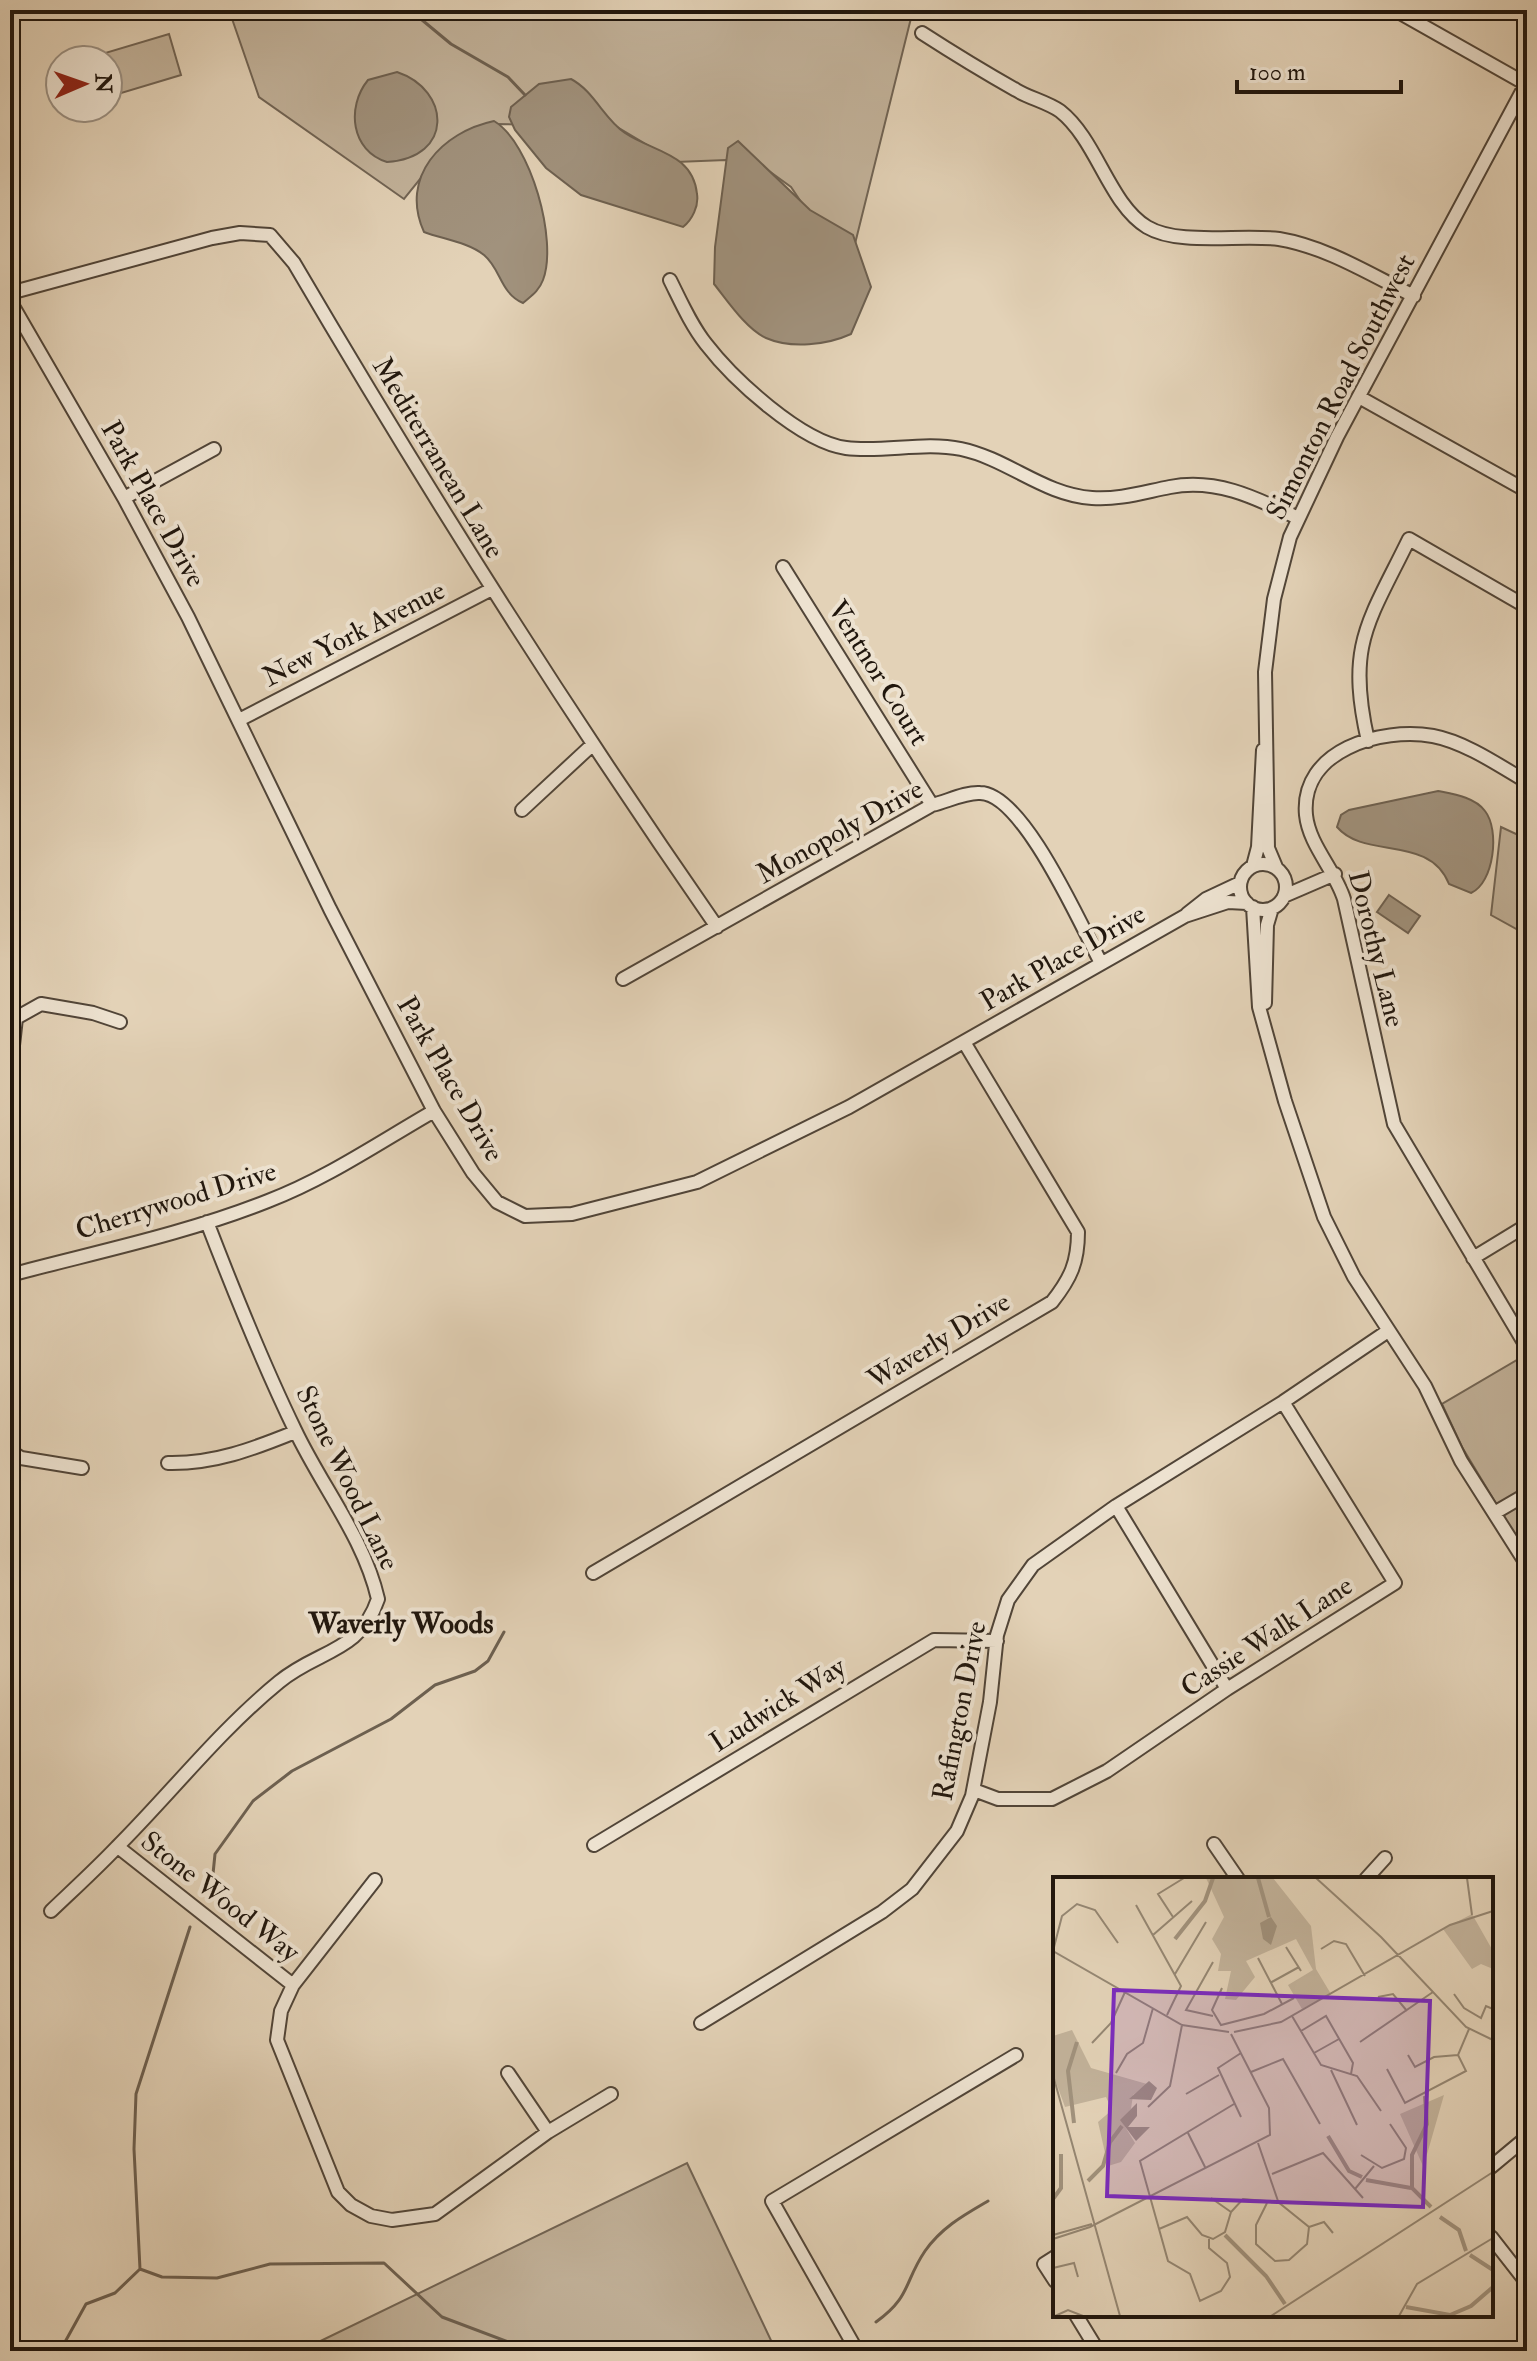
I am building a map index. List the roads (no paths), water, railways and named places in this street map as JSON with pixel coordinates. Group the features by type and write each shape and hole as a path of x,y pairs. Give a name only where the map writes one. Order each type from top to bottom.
{"street":[{"path":"1395,10 1526,83"},
{"path":"922,33 1018,91 1060,112 1091,148 1132,216 1149,228 1174,238 1226,235 1281,240 1325,253 1414,296"},
{"name":"Simonton Road Southwest","path":"1253,866 1258,845 1268,640 1278,579 1298,518 1526,83"},
{"name":"Mediterranean Lane","path":"10,293 212,238 240,233 270,235 294,263 490,590 591,746 717,927"},
{"path":"670,280 705,343 737,379 806,432 833,445 959,449 991,458 1056,491 1091,498 1128,497 1182,485 1228,488 1298,518"},
{"name":"Park Place Drive","path":"10,301 124,498 239,720 330,909 434,1111 473,1173 497,1202 525,1216 572,1214 697,1182 837,1114 1185,916 1206,899 1240,883"},
{"path":"1359,397 1527,491"},
{"path":"124,498 214,449"},
{"path":"1368,741 1357,687 1359,656 1368,621 1409,539 1527,607"},
{"name":"Ventnor Court","path":"783,567 932,805"},
{"name":"New York Avenue","path":"239,720 490,590"},
{"name":"Simonton Road Southwest","path":"1265,735 1269,762 1268,848 1278,870"},
{"name":"Dorothy Lane","path":"1526,1346 1394,1124 1344,899 1307,819 1308,791 1314,776 1327,759 1368,741 1412,735 1435,736 1527,782"},
{"path":"522,810 591,746"},
{"name":"Monopoly Drive","path":"623,979 932,805 981,792 1009,805 1032,836 1101,963"},
{"path":"1312,881 1253,866 1240,883 1250,905 1257,995 1285,1101 1315,1194 1341,1254 1425,1386 1461,1461 1527,1565"},
{"path":"1278,870 1286,888 1284,896"},
{"path":"1264,1018 1267,925 1272,908 1284,896 1312,881 1335,874"},
{"name":"Park Place Drive","path":"1185,916 1228,902 1250,905"},
{"path":"1250,905 1272,908"},
{"path":"10,1073 13,1014 41,1004 93,1013 120,1022"},
{"name":"Waverly Drive","path":"593,1573 1052,1302 1070,1278 1078,1258 1078,1232 964,1042"},
{"name":"Cherrywood Drive","path":"10,1275 207,1222 269,1201 312,1181 434,1111"},
{"name":"Stone Wood Lane","path":"51,1911 118,1847 220,1736 281,1680 344,1647 373,1614 378,1599 370,1564 295,1432 237,1302 207,1222"},
{"path":"1473,1258 1527,1225"},
{"name":"Rafington Drive","path":"701,2023 882,1912 912,1889 957,1831 974,1790 997,1641 1008,1600 1033,1565 1116,1506 1283,1402 1388,1331"},
{"name":"Cassie Walk Lane","path":"974,1790 998,1799 1052,1799 1107,1771 1227,1689 1395,1583 1283,1402"},
{"path":"168,1463 197,1464 295,1432"},
{"path":"10,1451 21,1458 82,1468"},
{"path":"1496,1512 1527,1494"},
{"path":"1116,1506 1227,1689"},
{"name":"Ludwick Way","path":"594,1845 934,1640 997,1641"},
{"path":"1214,1844 1237,1877"},
{"name":"Stone Wood Way","path":"118,1847 293,1985"},
{"path":"1368,1877 1385,1858"},
{"path":"375,1880 293,1985 281,2011 277,2040 338,2192 351,2205 392,2220 435,2214 548,2132 611,2094"},
{"path":"857,2351 772,2201 1016,2055"},
{"path":"508,2073 548,2132"},
{"path":"1493,2165 1527,2137"},
{"path":"1493,2240 1527,2283"},
{"path":"1053,2258 1044,2264 1053,2278"},
{"path":"1077,2317 1098,2351"}],"waterway":[{"path":"410,10 451,44 508,77 525,95"},
{"path":"211,1894 215,1854 253,1801 292,1771 391,1719 435,1685 475,1671 488,1661 504,1632"},
{"path":"140,2269 134,2149 136,2094 190,1927"},
{"path":"876,2322 901,2297 918,2262 939,2235 988,2201"},
{"path":"60,2351 86,2304 115,2293 140,2269 162,2277 217,2278 270,2264 384,2263 442,2317 532,2351"},
{"path":"820,2351 838,2343"}],"district":[{"name":"Waverly Woods","path":"401,1623"}]}
